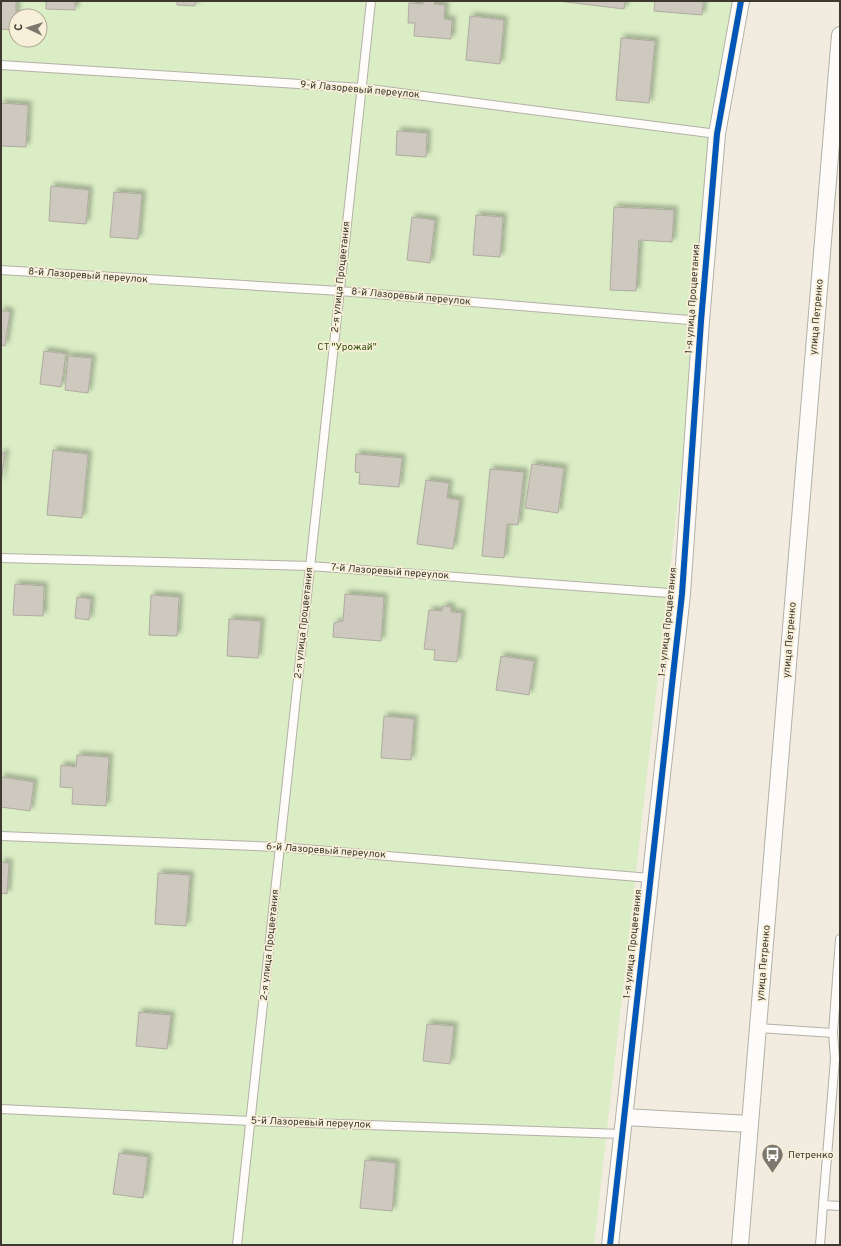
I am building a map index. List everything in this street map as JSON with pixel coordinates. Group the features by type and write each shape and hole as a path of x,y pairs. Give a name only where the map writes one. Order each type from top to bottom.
{"street":[{"name":"1-я улица Процветания","path":"610,1245 682,594 716,134 741,1"},
{"name":"улица Петренко","path":"740,1245 840,35"},
{"path":"624,1117 750,1124"}],"lane":[{"name":"2-я улица Процветания","path":"237,1245 371,1"},
{"name":"9-й Лазоревый переулок","path":"1,65 362,88 716,134"},
{"name":"8-й Лазоревый переулок","path":"1,270 340,292 701,321"},
{"name":"7-й Лазоревый переулок","path":"1,558 310,566 682,594"},
{"name":"6-й Лазоревый переулок","path":"1,836 280,847 650,878"},
{"path":"820,1245 837,1046 833,1033 840,939"},
{"path":"758,1028 833,1033"},
{"name":"5-й Лазоревый переулок","path":"1,1109 251,1121 622,1134"},
{"path":"823,1205 840,1206"}],"green space":[{"name":"СТ \"Урожай\"","path":"1,1 734,1 594,1245 1,1245"}],"building":[{"path":"1,1 16,1 16,8 8,8 8,29 1,29"},
{"path":"46,1 75,1 75,10 46,8"},
{"path":"177,1 195,1 195,6 177,5"},
{"path":"423,1 435,1 434,4 445,5 444,19 452,20 451,39 414,36 415,23 408,23 409,3 423,4"},
{"path":"558,1 625,1 624,9"},
{"path":"655,1 703,1 702,15 654,11"},
{"path":"470,16 504,20 500,64 466,60"},
{"path":"621,38 655,41 649,103 616,100"},
{"path":"1,103 28,105 26,147 1,146"},
{"path":"397,131 427,133 426,157 396,155"},
{"path":"51,186 89,190 86,224 49,221"},
{"path":"114,192 142,194 138,239 110,237"},
{"path":"614,207 674,210 672,242 639,240 636,291 610,290"},
{"path":"476,215 503,217 500,257 473,255"},
{"path":"412,217 435,220 430,263 407,260"},
{"path":"1,310 10,312 5,346 1,345"},
{"path":"44,351 66,354 61,387 40,384"},
{"path":"68,356 92,358 88,393 65,390"},
{"path":"53,450 88,454 82,518 47,515"},
{"path":"1,453 5,453 1,483"},
{"path":"356,454 402,458 399,487 359,484 360,473 355,472"},
{"path":"532,464 564,468 558,513 525,508"},
{"path":"490,469 524,472 518,525 507,524 504,558 482,556"},
{"path":"426,480 449,483 447,498 460,500 453,549 417,544"},
{"path":"15,584 44,586 43,616 13,615"},
{"path":"345,594 384,597 381,641 333,637 334,623 343,621"},
{"path":"151,595 179,597 177,636 149,635"},
{"path":"77,597 91,599 89,620 75,618"},
{"path":"443,606 451,607 451,612 462,613 457,662 434,660 435,650 424,649 429,610 442,611"},
{"path":"229,619 261,621 258,658 227,656"},
{"path":"501,656 534,661 529,695 496,690"},
{"path":"384,716 414,719 411,760 381,758"},
{"path":"77,755 109,757 106,806 72,804 73,788 60,787 61,765 76,767"},
{"path":"1,777 34,782 30,811 1,807"},
{"path":"1,862 9,863 7,894 1,893"},
{"path":"158,873 190,875 186,926 155,924"},
{"path":"139,1012 171,1015 167,1049 136,1046"},
{"path":"427,1024 454,1026 450,1064 423,1061"},
{"path":"119,1153 148,1157 143,1198 113,1194"},
{"path":"365,1160 396,1163 392,1211 360,1208"}],"cycle path":[{"path":"610,1245 682,594 701,321 717,134 741,1"}],"place":[{"name":"Петренко","path":"773,1174"}]}
